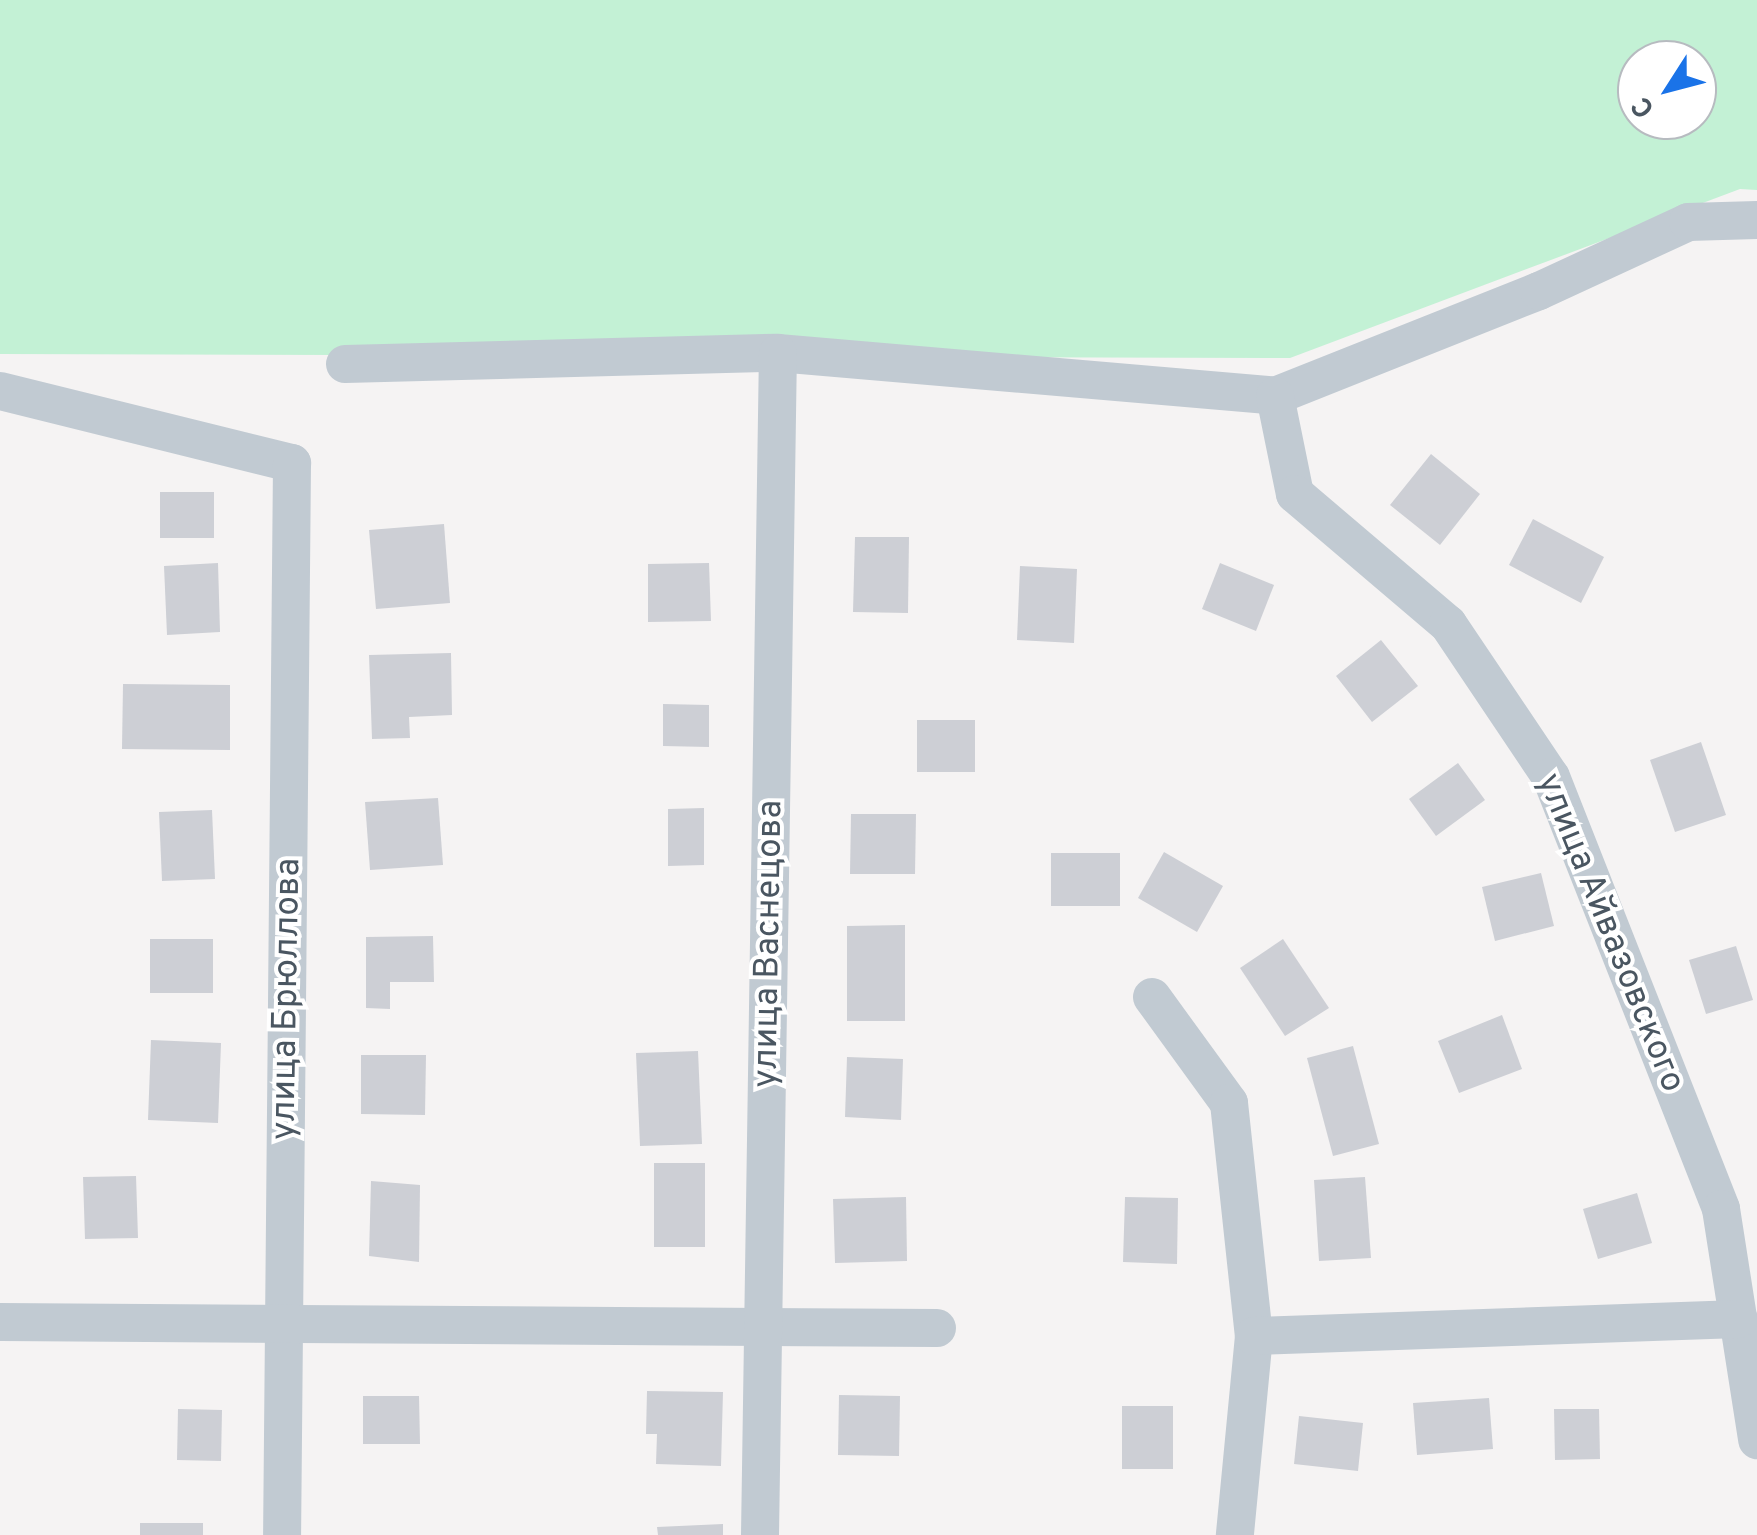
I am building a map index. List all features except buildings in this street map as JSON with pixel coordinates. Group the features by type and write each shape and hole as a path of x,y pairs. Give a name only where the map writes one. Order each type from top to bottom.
{"street":[{"path":"345,364 778,352 1275,396 1540,291 1688,222 1757,220"},
{"name":"улица Васнецова","path":"760,1535 778,352"},
{"name":"улица Брюллова","path":"0,392 292,464 282,1535"},
{"name":"улица Айвазовского","path":"1275,396 1295,494 1448,624 1551,777 1721,1210 1757,1440"},
{"path":"1152,997 1229,1103 1254,1336 1236,1535"},
{"path":"1254,1336 1739,1319"},
{"path":"0,1322 937,1328"}],"green space":[{"path":"0,0 1757,0 1757,190 1740,189 1290,358 0,354"}]}
